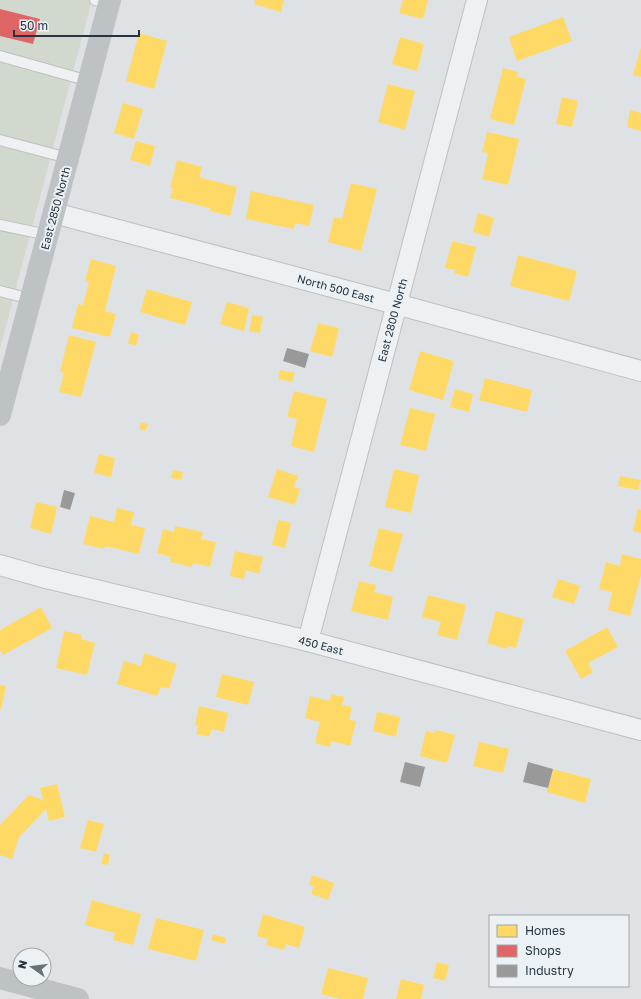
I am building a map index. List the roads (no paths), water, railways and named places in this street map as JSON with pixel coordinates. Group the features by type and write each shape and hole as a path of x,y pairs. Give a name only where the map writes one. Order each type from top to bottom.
{"street":[{"name":"East 2800 North","path":"308,641 477,0"},
{"name":"East 2850 North","path":"2,402 89,81 105,1"},
{"name":"North 500 East","path":"54,213 641,371"},
{"name":"450 East","path":"0,565 42,577 308,641 641,730"},
{"path":"0,978 78,999"}],"lane":[{"path":"0,56 89,81"},
{"path":"0,140 68,158"},
{"path":"0,225 48,235"},
{"path":"0,291 31,298"}]}
